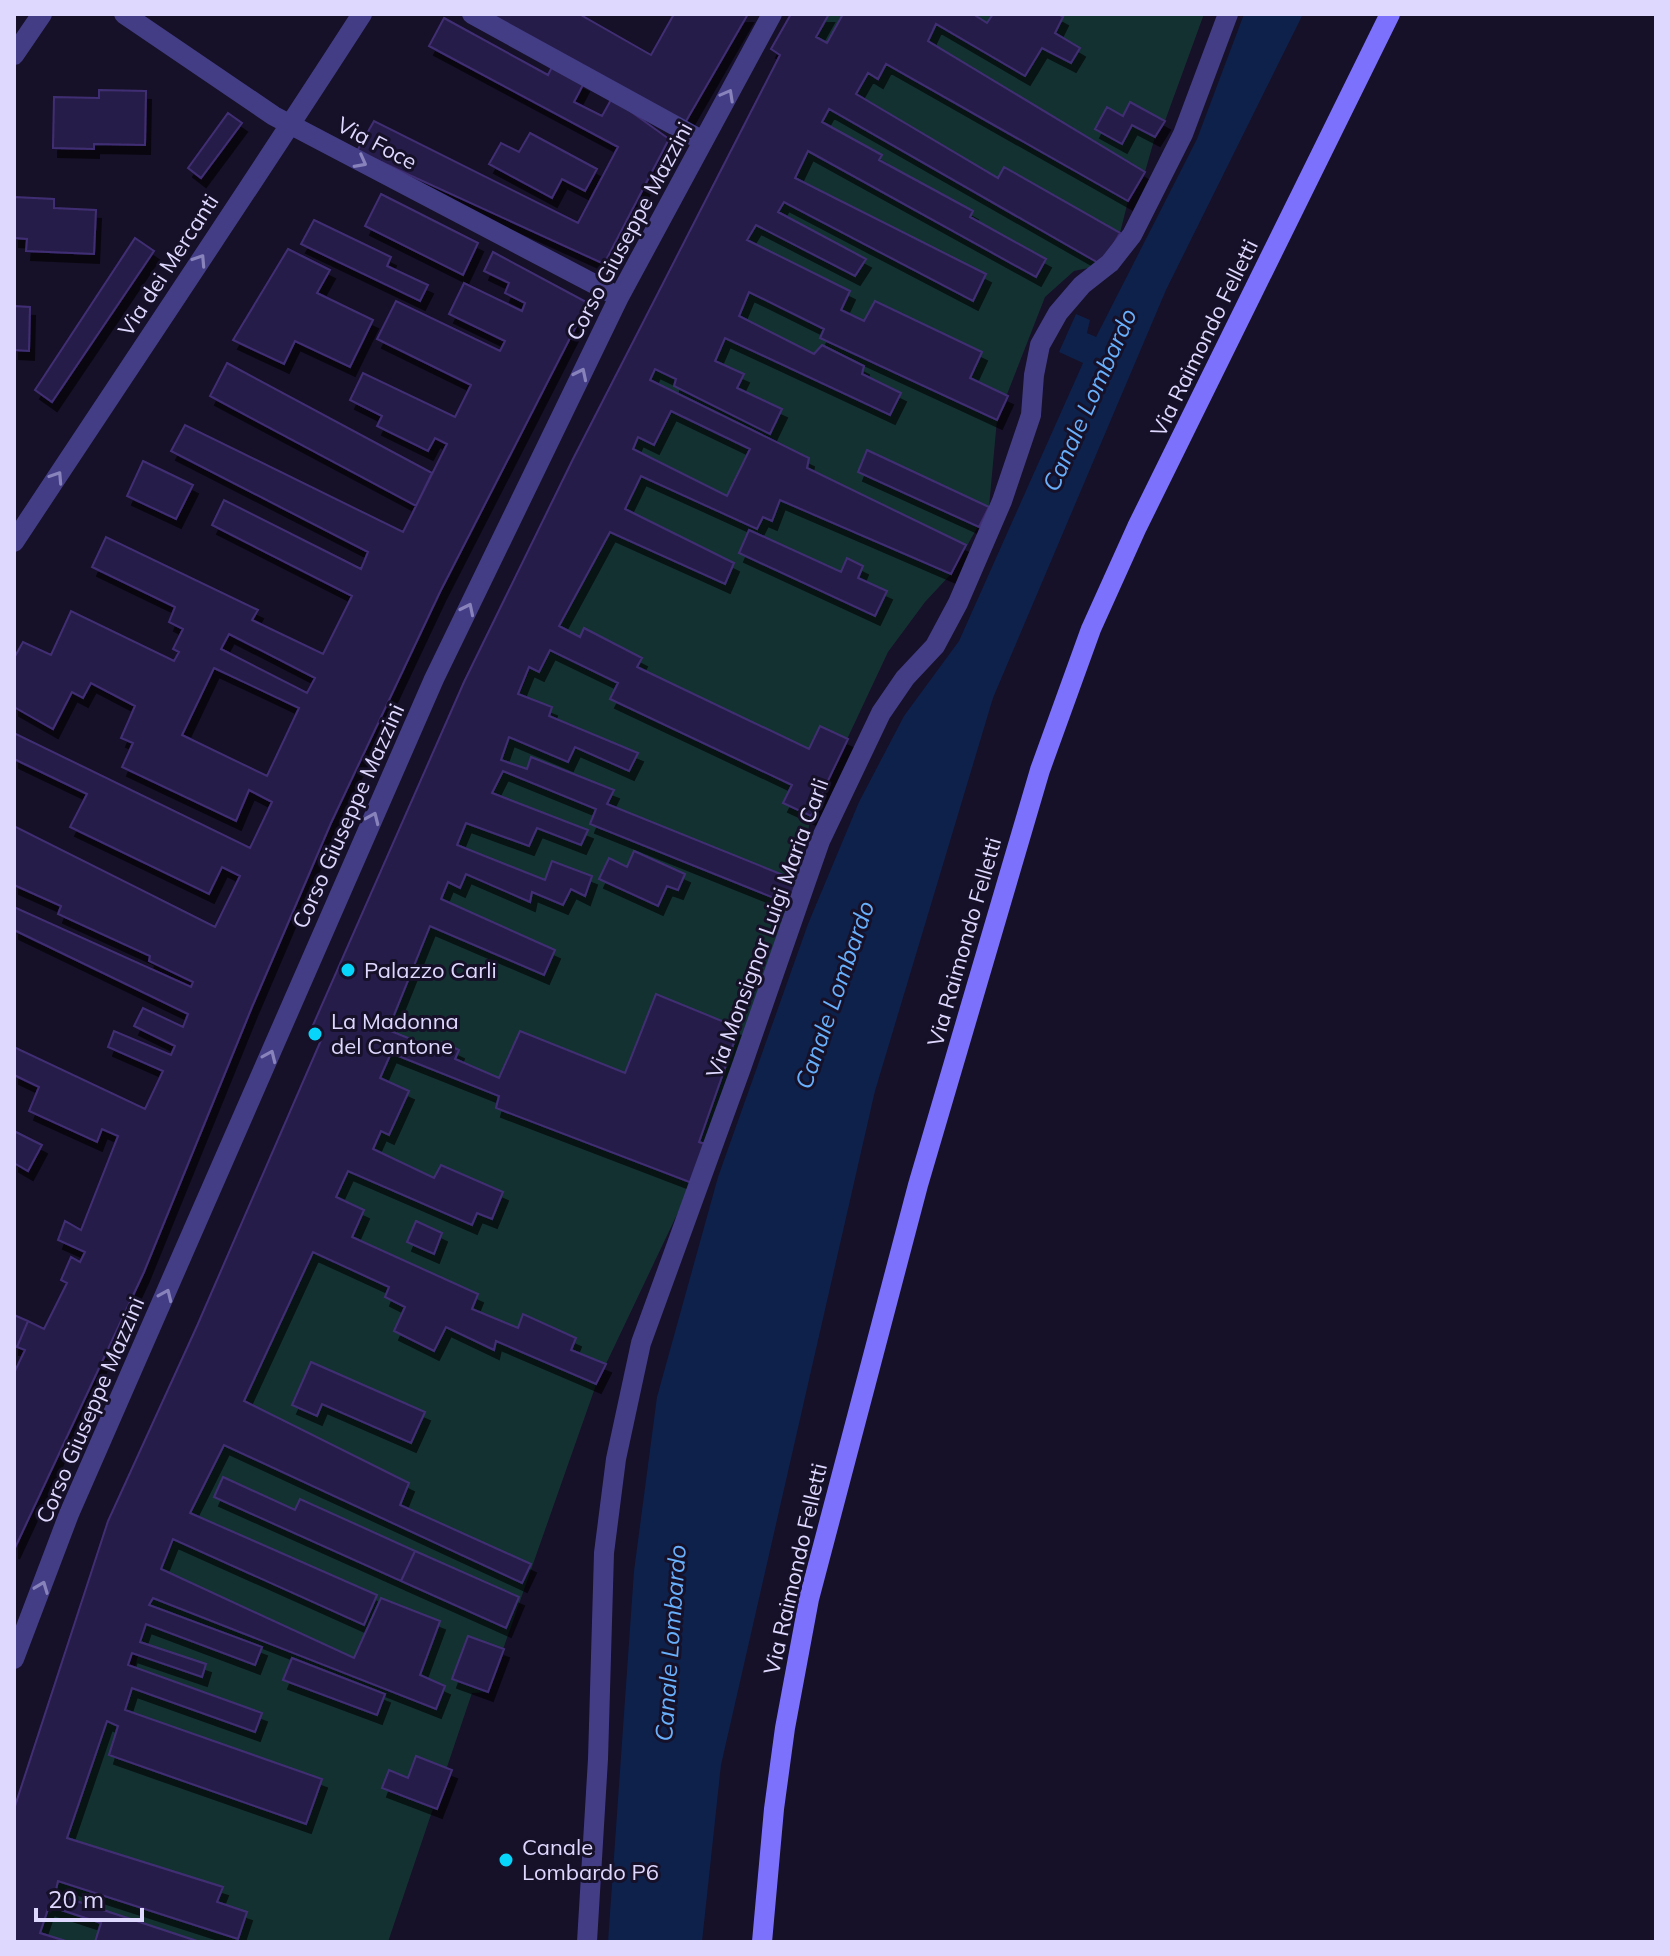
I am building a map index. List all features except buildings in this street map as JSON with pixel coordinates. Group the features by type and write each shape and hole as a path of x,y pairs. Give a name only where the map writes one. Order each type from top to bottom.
{"main road":[{"name":"Via Raimondo Felletti","path":"762,1942 785,1728 809,1599 918,1185 1040,770 1091,629 1137,527 1390,14"}],"street":[{"path":"14,55 42,14"},
{"name":"Via Foce","path":"124,14 292,126 619,297"},
{"name":"Via dei Mercanti","path":"14,542 292,126 362,14"},
{"path":"472,14 703,141"},
{"name":"Corso Giuseppe Mazzini","path":"14,1659 69,1514 434,679 619,297 772,14"},
{"name":"Via Monsignor Luigi Maria Carli","path":"587,1942 598,1759 604,1553 616,1459 641,1343 820,841 881,713 905,678 935,646 958,603 1002,501 1031,415 1040,345 1058,313 1082,285 1110,263 1132,235 1183,134 1228,14"}],"green space":[{"path":"829,14 1204,14 1165,121 1155,137 1145,172 1128,201 1120,233 1102,265 1074,271 1045,297 997,420 989,507 951,574 925,602 888,652 811,816 798,881 692,1183 596,1385 488,1692 472,1693 388,1942 33,1942 107,1721 135,1667 161,1569 264,1345 457,845 650,380"}],"water":[{"name":"Canale Lombardo","path":"1244,14 1303,14 1166,290 993,698 875,1091 721,1765 702,1942 608,1942 634,1571 657,1397 718,1177 808,924 859,802 904,716 959,641 1083,363 1059,352 1076,314 1090,320 1087,333 1096,337 1197,139"}],"place":[{"name":"Palazzo Carli","path":"348,970"},
{"name":"La Madonna del Cantone","path":"315,1034"},
{"name":"Canale Lombardo P6","path":"506,1860"}]}
